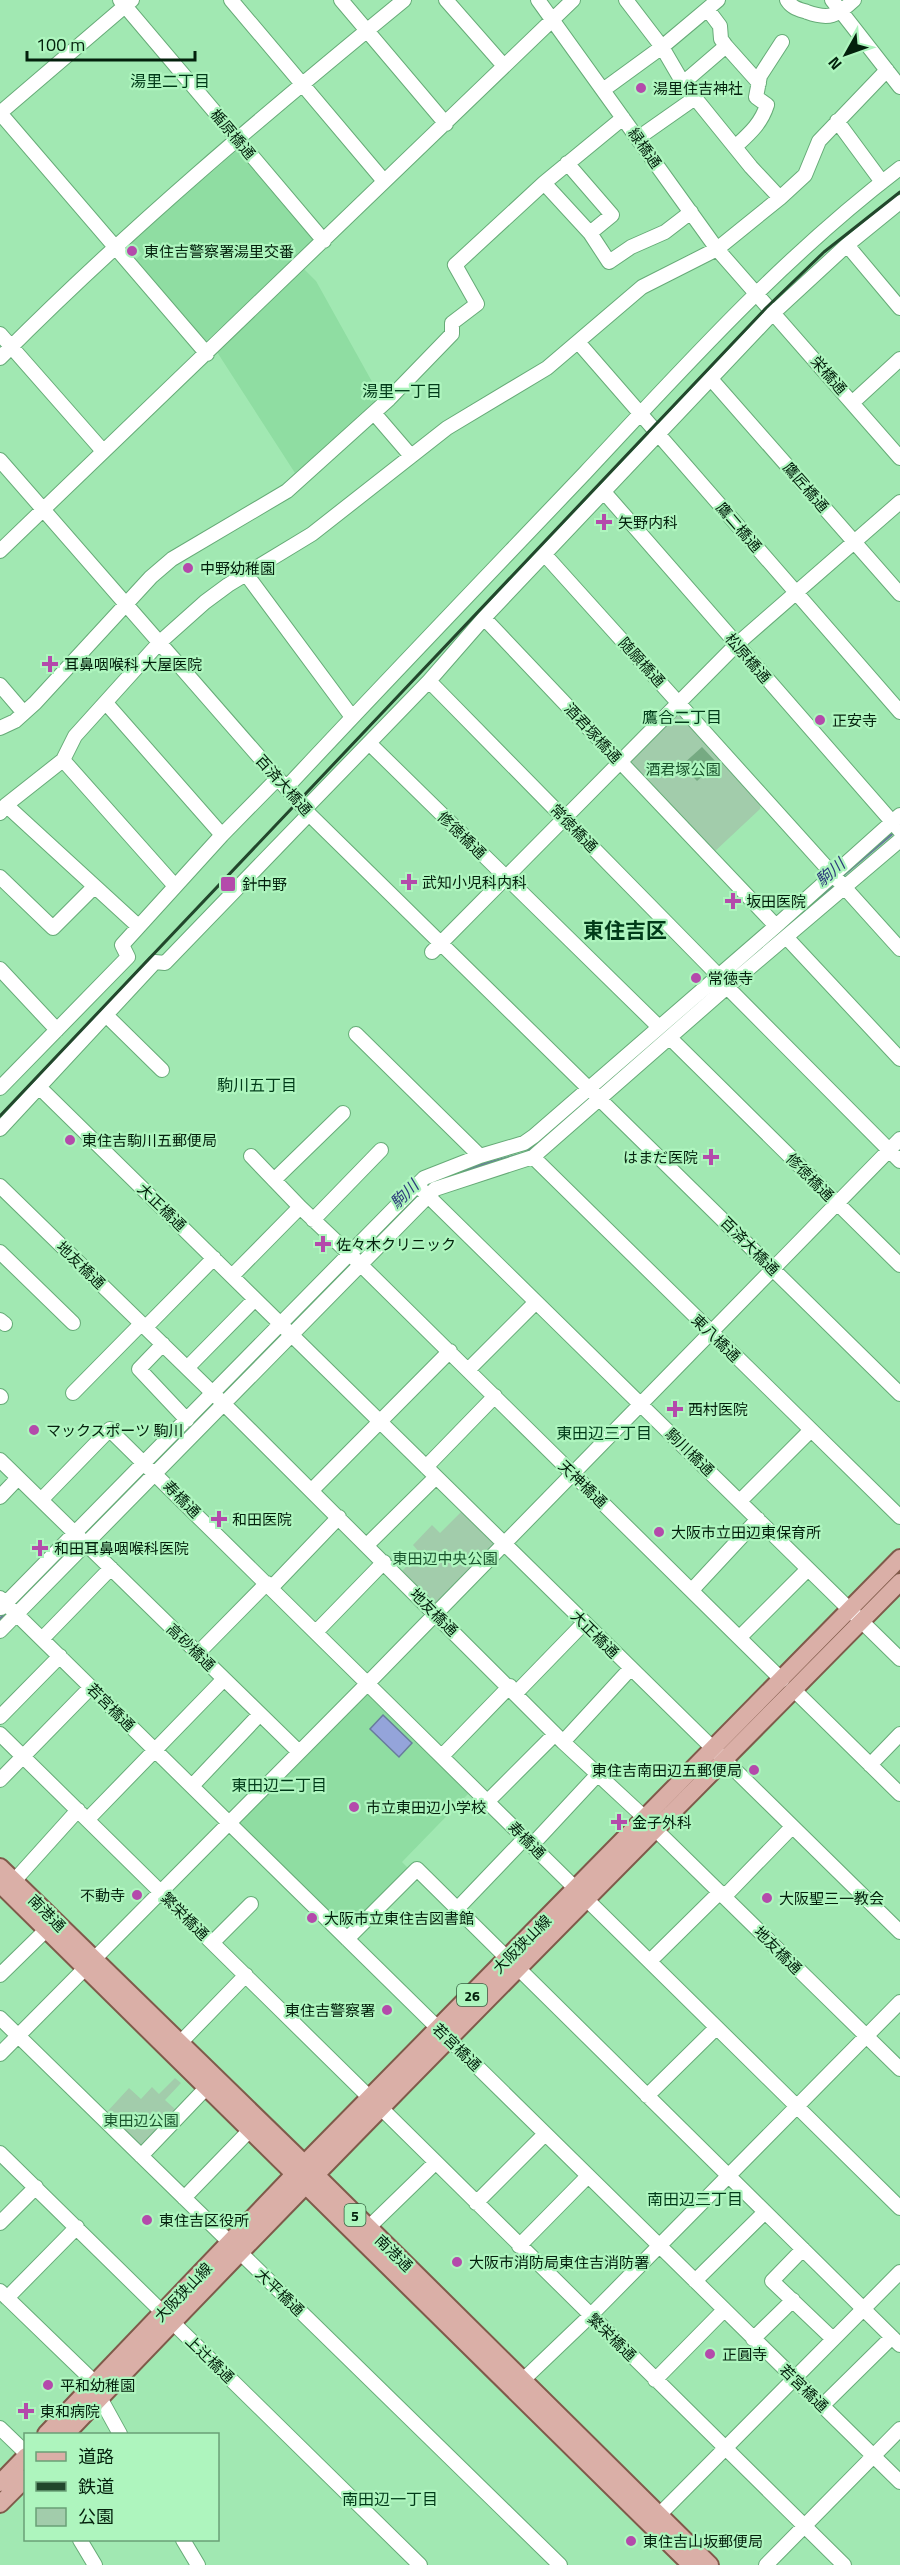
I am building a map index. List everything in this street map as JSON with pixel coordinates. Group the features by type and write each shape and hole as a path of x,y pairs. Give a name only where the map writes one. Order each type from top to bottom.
{"main road":[{"name":"大阪狭山線","path":"47,2433 96,2392 305,2173 856,1616 900,1558"},
{"name":"大阪狭山線","path":"856,1616 900,1582"},
{"name":"南港通","path":"0,1867 7,1883 46,1930 90,1964 180,2043 305,2173 520,2386 710,2565"},
{"name":"南港通","path":"7,1883 90,1964 249,2131 305,2173 368,2228 691,2565"},
{"name":"大阪狭山線","path":"67,2433 96,2392"},
{"path":"0,2483 24,2456"},
{"path":"0,2504 24,2480"}],"street":[{"path":"231,0 384,181"},
{"path":"341,0 446,124"},
{"path":"0,358 116,247 237,139 404,0"},
{"path":"446,0 504,66"},
{"name":"緑橋通","path":"538,0 717,249 756,294"},
{"path":"0,551 573,0"},
{"path":"626,0 662,47 683,83 780,198"},
{"path":"787,0 792,7 820,17 832,16 842,11 854,0"},
{"path":"832,0 900,87"},
{"path":"126,2 0,113 207,354"},
{"name":"楯原橋通","path":"126,2 237,139 324,241"},
{"path":"603,90 662,47 713,5 720,26 721,39 759,83"},
{"path":"735,147 760,123 765,113 767,105 756,97 760,76 782,42"},
{"path":"683,83 726,46"},
{"path":"138,926 3,809 63,760 75,736 159,643 205,602 312,534 447,428 547,368 642,287 717,249 780,198 804,175 819,141 887,70"},
{"path":"638,138 695,98"},
{"path":"0,728 15,721 24,713 151,577 172,559 287,491 442,347 452,334 452,323 477,304 455,264 544,183 623,117"},
{"path":"837,121 882,182"},
{"path":"567,163 612,215 590,233"},
{"path":"0,1088 128,957 122,945 222,835 281,784 352,717 756,294 822,230 900,168"},
{"path":"544,183 590,233 609,262 631,247 664,232 691,212"},
{"path":"0,1129 155,962 165,963 429,681 484,618 774,312 847,245 900,202"},
{"path":"847,245 900,308"},
{"name":"栄橋通","path":"756,294 900,458"},
{"path":"0,334 103,451"},
{"name":"鷹二橋通","path":"578,342 900,712"},
{"path":"852,403 900,359"},
{"name":"鷹匠橋通","path":"711,379 900,594"},
{"path":"374,412 411,456"},
{"name":"百済大橋通","path":"0,460 281,784 436,947 596,1094 900,1394"},
{"name":"松原橋通","path":"604,492 736,645 896,823"},
{"path":"436,947 736,645 900,502"},
{"name":"随願橋通","path":"546,555 900,949"},
{"path":"246,574 352,717"},
{"name":"酒君塚橋通","path":"484,618 776,926"},
{"name":"常徳橋通","path":"429,681 900,1161"},
{"path":"0,685 24,713"},
{"path":"106,703 222,835"},
{"name":"修徳橋通","path":"369,743 658,1027"},
{"path":"63,760 175,886"},
{"path":"0,1631 8,1607 150,1468 225,1404 287,1331 425,1192 480,1172 534,1157 658,1027 787,939 838,881 896,823"},
{"path":"355,1260 424,1178 480,1156 524,1143 596,1094 670,1038 776,926 900,840"},
{"path":"0,876 53,928 94,887"},
{"path":"787,939 900,1059"},
{"path":"0,969 57,1030"},
{"path":"106,1015 162,1070"},
{"path":"356,1034 480,1156"},
{"name":"修徳橋通","path":"670,1038 900,1265"},
{"name":"大正橋通","path":"39,1087 900,1932"},
{"path":"274,1180 344,1113"},
{"path":"0,2054 368,1684 571,1473 900,1139"},
{"path":"313,1220 381,1150"},
{"name":"天神橋通","path":"251,1156 313,1220 450,1351 571,1473 900,1794"},
{"name":"東八橋通","path":"534,1157 900,1517"},
{"name":"地友橋通","path":"0,1186 214,1393 559,1738 900,2069"},
{"name":"駒川橋通","path":"425,1192 900,1659"},
{"path":"232,1276 300,1207"},
{"path":"0,1252 72,1323"},
{"path":"72,1393 214,1258"},
{"path":"187,1368 255,1299"},
{"path":"468,1370 536,1302"},
{"path":"150,1468 187,1420 214,1393 287,1331"},
{"path":"163,1344 139,1368 187,1420"},
{"path":"312,1490 450,1351"},
{"path":"367,1545 495,1396"},
{"path":"740,1502 811,1430"},
{"name":"寿橋通","path":"41,1500 112,1432 900,2208"},
{"name":"高砂橋通","path":"0,1460 299,1752"},
{"path":"0,1497 18,1478"},
{"path":"198,1653 339,1517"},
{"path":"692,1590 758,1519"},
{"path":"316,1632 384,1562"},
{"path":"42,1639 111,1568"},
{"path":"740,1636 808,1569"},
{"name":"若宮橋通","path":"8,1607 900,2482"},
{"path":"442,1756 584,1623"},
{"path":"0,1717 60,1656"},
{"path":"488,1801 559,1738 631,1668"},
{"path":"7,1883 155,1750 224,1679"},
{"path":"0,1780 91,1687"},
{"path":"192,1786 260,1714"},
{"name":"繁栄橋通","path":"0,1734 844,2565"},
{"path":"870,1765 900,1734"},
{"path":"457,1909 598,1774"},
{"path":"650,1961 792,1827"},
{"path":"347,1940 417,1869 896,2341 822,2406"},
{"path":"213,1942 251,1904"},
{"path":"0,1975 46,1930"},
{"path":"180,2043 246,1975"},
{"path":"520,2386 900,2002"},
{"name":"大平橋通","path":"0,2018 560,2565"},
{"path":"647,2096 716,2028"},
{"path":"141,2156 206,2088"},
{"path":"184,2198 249,2131"},
{"path":"476,2203 545,2134"},
{"name":"上辻橋通","path":"0,2153 420,2565"},
{"path":"368,2228 435,2163"},
{"path":"519,2246 588,2176"},
{"path":"0,2223 36,2187"},
{"path":"695,2281 765,2212"},
{"path":"77,2227 4,2294 88,2376 119,2433"},
{"path":"802,2249 772,2281 833,2340"},
{"path":"659,2515 900,2272"},
{"path":"753,2339 793,2300"},
{"path":"655,2380 724,2310"},
{"path":"0,2428 24,2452"},
{"path":"766,2565 900,2429"},
{"path":"84,2541 95,2565"},
{"path":"184,2541 195,2564"}],"shaded area":[{"path":"236,151 244,152 314,238 313,242 206,341 135,260 142,254 131,242"},
{"path":"304,269 316,281 380,396 295,473 217,352"},
{"path":"702,747 717,763 697,781 682,765"},
{"name":"市立東田辺小学校","path":"367,1694 469,1793 402,1862 410,1870 350,1930 345,1931 239,1827 238,1821 363,1695"}],"green space":[{"name":"酒君塚公園","path":"676,716 685,717 761,802 760,809 713,853 632,767 632,760"},
{"name":"東田辺中央公園","path":"462,1511 494,1541 493,1545 436,1603 431,1604 400,1573 420,1553 413,1545 432,1525 440,1533"},
{"name":"東田辺公園","path":"175,2078 181,2083 165,2100 177,2111 143,2147 139,2148 105,2114 129,2088 141,2099 152,2087 159,2094"}],"water":[{"path":"383,1715 412,1743 399,1757 370,1729"}],"waterway":[{"name":"駒川","path":"842,876 894,832"},
{"name":"駒川","path":"725,979 835,883"},
{"name":"駒川","path":"626,1067 659,1037"},
{"name":"駒川","path":"437,1181 481,1165 526,1153 558,1126"},
{"name":"駒川","path":"358,1258 420,1194"},
{"name":"駒川","path":"290,1326 353,1263"},
{"name":"駒川","path":"221,1397 231,1387"},
{"name":"駒川","path":"153,1465 216,1402"},
{"name":"駒川","path":"83,1535 146,1472"},
{"name":"駒川","path":"26,1592 76,1542"},
{"name":"駒川","path":"0,1619 7,1612"}],"railway":[{"path":"0,1116 766,308 824,252 900,192"}],"place":[{"name":"湯里住吉神社","path":"641,88"},
{"name":"東住吉警察署湯里交番","path":"132,251"},
{"name":"矢野内科","path":"604,522"},
{"name":"中野幼稚園","path":"188,568"},
{"name":"耳鼻咽喉科 大屋医院","path":"50,664"},
{"name":"正安寺","path":"820,720"},
{"name":"武知小児科内科","path":"409,882"},
{"name":"針中野","path":"228,884"},
{"name":"坂田医院","path":"733,901"},
{"name":"常徳寺","path":"696,978"},
{"name":"東住吉駒川五郵便局","path":"70,1140"},
{"name":"はまだ医院","path":"711,1157"},
{"name":"佐々木クリニック","path":"323,1244"},
{"name":"西村医院","path":"675,1409"},
{"name":"マックスポーツ 駒川","path":"34,1430"},
{"name":"和田医院","path":"219,1519"},
{"name":"大阪市立田辺東保育所","path":"659,1532"},
{"name":"和田耳鼻咽喉科医院","path":"40,1548"},
{"name":"東住吉南田辺五郵便局","path":"754,1770"},
{"name":"市立東田辺小学校","path":"354,1807"},
{"name":"金子外科","path":"619,1822"},
{"name":"不動寺","path":"137,1895"},
{"name":"大阪聖三一教会","path":"767,1898"},
{"name":"大阪市立東住吉図書館","path":"312,1918"},
{"name":"東住吉警察署","path":"387,2010"},
{"name":"東住吉区役所","path":"147,2220"},
{"name":"大阪市消防局東住吉消防署","path":"457,2262"},
{"name":"正圓寺","path":"710,2354"},
{"name":"平和幼稚園","path":"48,2385"},
{"name":"東和病院","path":"26,2411"},
{"name":"東住吉山坂郵便局","path":"631,2541"}],"district":[{"name":"湯里二丁目","path":"170,81"},
{"name":"湯里一丁目","path":"402,391"},
{"name":"鷹合二丁目","path":"682,717"},
{"name":"東住吉区","path":"625,930"},
{"name":"駒川五丁目","path":"257,1085"},
{"name":"東田辺三丁目","path":"604,1433"},
{"name":"東田辺二丁目","path":"279,1785"},
{"name":"南田辺三丁目","path":"695,2199"},
{"name":"南田辺一丁目","path":"390,2499"}]}
